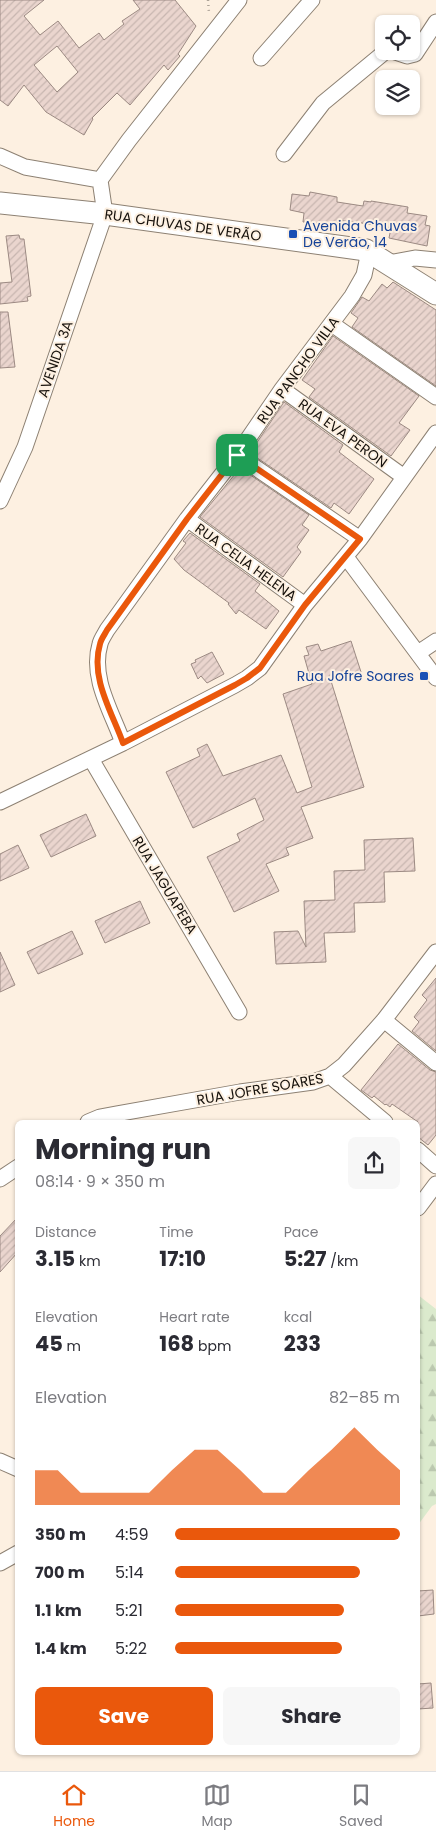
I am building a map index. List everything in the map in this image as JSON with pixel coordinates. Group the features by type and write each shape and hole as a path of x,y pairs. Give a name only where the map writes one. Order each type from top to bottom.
{"street":[{"path":"105,214 100,180 238,0"},
{"path":"260,58 312,0"},
{"path":"420,46 436,22"},
{"path":"284,154 323,102 375,60"},
{"path":"0,156 25,167 100,180"},
{"name":"RUA CHUVAS DE VERÃO","path":"0,203 105,214 366,250"},
{"name":"AVENIDA 3A","path":"0,501 25,447 105,214"},
{"path":"366,250 436,294"},
{"name":"RUA PANCHO VILLA","path":"123,743 98,675 100,643 107,630 187,519 237,455 282,389 332,324 364,275 367,262 366,250"},
{"path":"388,264 415,258 436,260"},
{"path":"332,324 436,397"},
{"name":"RUA EVA PERON","path":"282,389 404,478"},
{"path":"0,802 123,743 247,678 260,668 305,605 360,539 436,433"},
{"path":"237,455 360,539"},
{"name":"RUA CELIA HELENA","path":"187,519 305,605"},
{"path":"346,557 436,678"},
{"path":"418,653 436,641"},
{"name":"RUA JAGUAPEBA","path":"91,759 239,1012"},
{"name":"RUA JOFRE SOARES","path":"94,1120 116,1114 240,1092 314,1082 330,1076 344,1065 384,1020 436,953"},
{"path":"384,1020 436,1063"},
{"path":"330,1076 383,1120"},
{"path":"420,1152 436,1166"},
{"path":"0,1179 15,1169"},
{"path":"420,1205 436,1184"},
{"path":"0,1461 15,1468"},
{"path":"0,1563 15,1555"}],"green space":[{"path":"420,1297 436,1309 436,1504 432,1506 420,1522"}],"building":[{"path":"0,0 44,0 24,16 40,35 58,21 79,48 99,33 104,40 124,24 122,21 140,9 133,0 175,0 196,26 178,54 180,56 168,70 164,65 130,105 117,93 92,118 84,135 46,112 24,85 8,106 0,100","holes":["57,46 78,72 57,92 34,65"]},
{"path":"310,192 337,197 337,202 363,206 364,201 371,201 408,207 407,213 427,216 425,225 430,226 427,246 389,238 391,228 338,220 338,231 305,225 306,222 303,222 304,213 290,210 292,194 309,196"},
{"path":"19,235 20,239 24,239 31,296 27,297 28,301 0,304 0,283 12,282 6,236"},
{"path":"393,282 436,310 436,386 352,327 358,318 351,313 362,297 369,301 382,284 387,288"},
{"path":"0,312 8,312 15,367 0,368"},
{"path":"333,336 419,396 399,423 410,430 391,456 309,397 315,389 302,380"},
{"path":"284,402 343,445 339,452 374,479 349,514 334,503 331,508 250,453"},
{"path":"240,468 309,515 302,525 309,530 297,547 301,552 283,577 200,517"},
{"path":"190,533 260,584 255,591 279,611 266,629 239,610 236,614 229,603 184,570 174,559 186,543 183,541"},
{"path":"351,641 361,672 331,681 364,787 301,807 313,838 286,848 289,855 266,864 279,891 234,912 207,857 240,841 237,834 264,820 255,798 193,828 166,772 200,756 197,749 207,744 223,776 281,755 297,793 312,787 283,694 312,684 304,656 309,655 306,647 318,644 321,651"},
{"path":"212,652 224,674 207,683 201,676 198,679 191,664"},
{"path":"86,814 96,836 51,857 40,835"},
{"path":"413,838 415,871 384,872 385,902 354,903 355,932 324,933 326,962 276,964 274,932 298,931 306,947 304,901 335,900 334,871 365,870 364,840"},
{"path":"18,845 29,868 0,881 0,854"},
{"path":"140,901 150,923 105,943 95,921"},
{"path":"72,931 83,954 38,974 27,952"},
{"path":"0,952 15,985 0,992"},
{"path":"436,978 436,1051 412,1031 419,1022 414,1017 427,1000 422,995"},
{"path":"398,1044 430,1070 436,1072 436,1135 428,1145 420,1139 420,1120 415,1120 392,1104 390,1107 385,1105 374,1096 372,1098 361,1090"},
{"path":"15,1220 15,1255 0,1272 0,1236"},
{"path":"433,1590 434,1614 420,1616 420,1591"},
{"path":"431,1683 433,1708 420,1709 420,1684"}],"place":[{"name":"Avenida Chuvas De Verão, 14","path":"293,234"},
{"name":"Rua Jofre Soares","path":"424,676"}],"route":[{"path":"237,455 360,539 305,605 260,668 235,685 123,743 98,675 100,643 107,630 187,519 237,455"}]}
